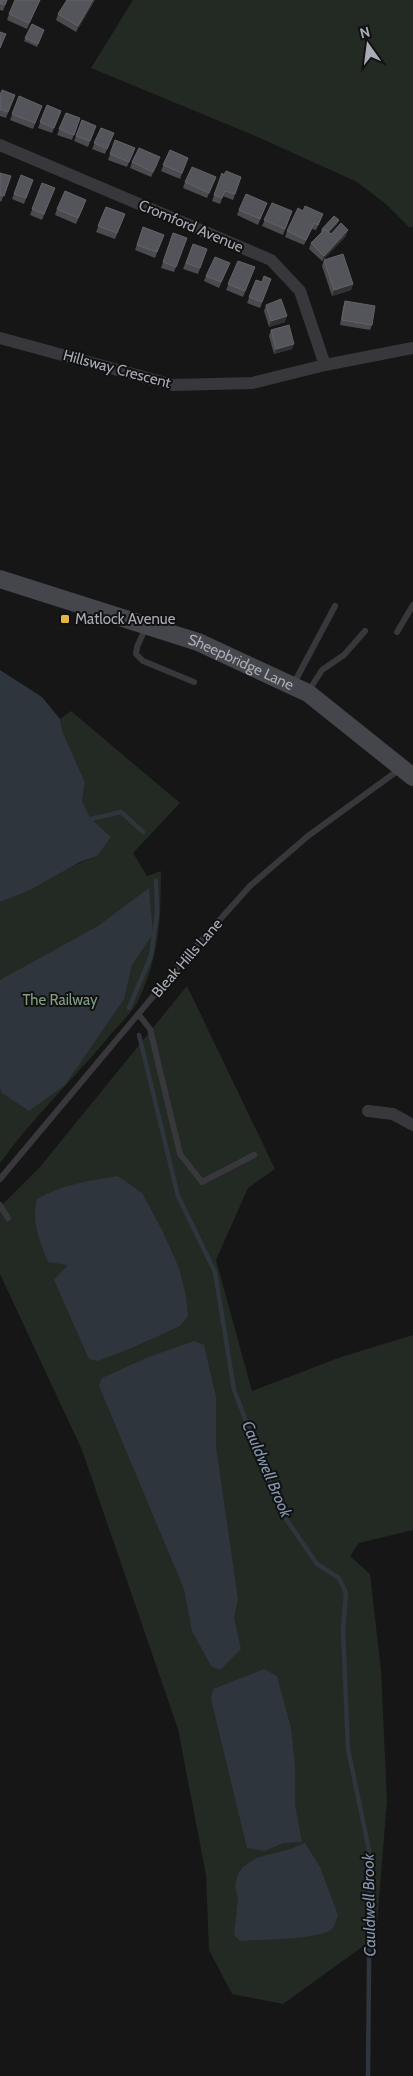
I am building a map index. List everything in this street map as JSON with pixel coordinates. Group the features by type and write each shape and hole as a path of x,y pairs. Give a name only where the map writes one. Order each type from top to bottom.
{"street":[{"name":"Cromford Avenue","path":"0,146 271,260 300,291 325,365"},
{"name":"Hillsway Crescent","path":"0,338 173,385 252,383 325,365 413,348"},
{"name":"Sheepbridge Lane","path":"0,580 198,642 300,690 408,772"},
{"path":"368,1110 393,1114 413,1125"}],"lane":[{"path":"396,632 413,605"},
{"path":"300,690 335,606"},
{"path":"146,625 136,646 136,654 143,661 194,682"},
{"path":"300,690 322,670 344,655 365,631"},
{"name":"Bleak Hills Lane","path":"0,1179 139,1016 181,963 250,886 308,836 408,772"},
{"path":"139,1016 150,1029 180,1154 202,1182 254,1155"},
{"path":"0,1205 8,1218"}],"green space":[{"path":"133,0 413,0 413,227 409,227 387,205 357,182 260,138 91,68"},
{"path":"71,711 180,803 133,853 147,876 161,871 161,904 158,935 152,965 138,1002 26,1129 0,1163 0,902 72,866 97,856 91,819 82,801 85,782 63,733 60,719"},
{"path":"187,986 275,1169 248,1188 216,1260 252,1391 341,1357 413,1335 413,1530 359,1543 350,1556 370,1574 381,1670 387,1800 376,1937 283,2004 232,1994 209,1950 206,1875 178,1729 82,1450 0,1274 0,1207 40,1167"}],"shaded area":[{"path":"0,670 42,697 60,719 63,733 85,782 82,801 91,819 111,837 97,856 80,862 30,890 0,902"},
{"name":"The Railway","path":"149,888 153,934 132,965 124,999 65,1085 29,1111 2,1093 0,1088 0,980 98,926"},
{"path":"118,1176 142,1193 162,1230 179,1268 186,1296 188,1316 180,1326 127,1350 97,1361 89,1359 54,1280 68,1265 48,1262 37,1232 35,1207 37,1199 57,1190 76,1184"},
{"path":"194,1341 204,1345 216,1397 216,1447 238,1599 234,1618 241,1649 220,1670 211,1666 192,1631 184,1589 99,1386 102,1378 146,1358"},
{"path":"264,1669 277,1676 291,1728 295,1765 295,1805 302,1842 284,1843 265,1851 247,1848 211,1699 213,1689"},
{"path":"305,1843 320,1867 338,1915 335,1925 325,1933 315,1935 240,1941 234,1935 238,1899 235,1886 238,1874 243,1867 256,1858"}],"building":[{"path":"0,0 7,0 5,5 0,3"},
{"path":"15,0 40,0 29,23 9,14"},
{"path":"67,0 93,0 78,26 58,14"},
{"path":"32,24 44,30 38,44 25,38"},
{"path":"0,32 6,34 0,48"},
{"path":"2,90 15,95 8,112 0,109"},
{"path":"19,96 42,106 35,123 12,114"},
{"path":"47,105 61,111 54,128 40,122"},
{"path":"66,113 80,118 74,135 59,129"},
{"path":"82,120 96,126 90,141 76,136"},
{"path":"101,128 114,133 107,149 94,143"},
{"path":"115,140 135,148 129,162 110,154"},
{"path":"139,148 160,157 153,172 132,162"},
{"path":"170,150 188,158 182,173 163,165"},
{"path":"192,167 216,177 209,193 185,182"},
{"path":"226,171 241,177 235,194 225,191 222,198 214,195 222,173 224,175"},
{"path":"0,173 11,176 4,196 0,195"},
{"path":"21,175 33,180 26,198 14,194"},
{"path":"42,183 55,188 44,214 32,209"},
{"path":"65,191 86,200 78,218 57,209"},
{"path":"246,194 267,203 260,219 239,210"},
{"path":"272,203 292,211 285,229 264,220"},
{"path":"305,206 323,214 318,225 314,223 306,240 287,231 298,208 303,211"},
{"path":"106,207 125,214 117,233 98,226"},
{"path":"334,216 339,220 328,232 325,229 323,231 322,229"},
{"path":"341,223 348,230 324,256 311,243 325,229 331,234"},
{"path":"143,227 164,235 157,252 137,245"},
{"path":"173,233 187,238 176,267 163,262"},
{"path":"193,244 207,249 200,268 186,263"},
{"path":"343,254 353,284 334,290 324,260"},
{"path":"215,257 230,263 221,282 206,276"},
{"path":"238,261 255,267 245,291 228,284"},
{"path":"264,276 271,279 262,302 249,297 256,280 262,282"},
{"path":"281,299 287,316 271,321 266,305"},
{"path":"345,301 375,306 372,325 342,320"},
{"path":"289,325 294,344 276,349 271,330"}],"waterway":[{"name":"Cauldwell Brook","path":"91,819 121,812 143,832"},
{"name":"Cauldwell Brook","path":"129,1008 151,956 157,914 156,881"},
{"name":"Cauldwell Brook","path":"139,1035 178,1196 215,1272 234,1390 282,1513 317,1564 339,1578 346,1593 343,1629 348,1749 370,1855 368,2076"}],"place":[{"name":"Matlock Avenue","path":"65,619"}]}
